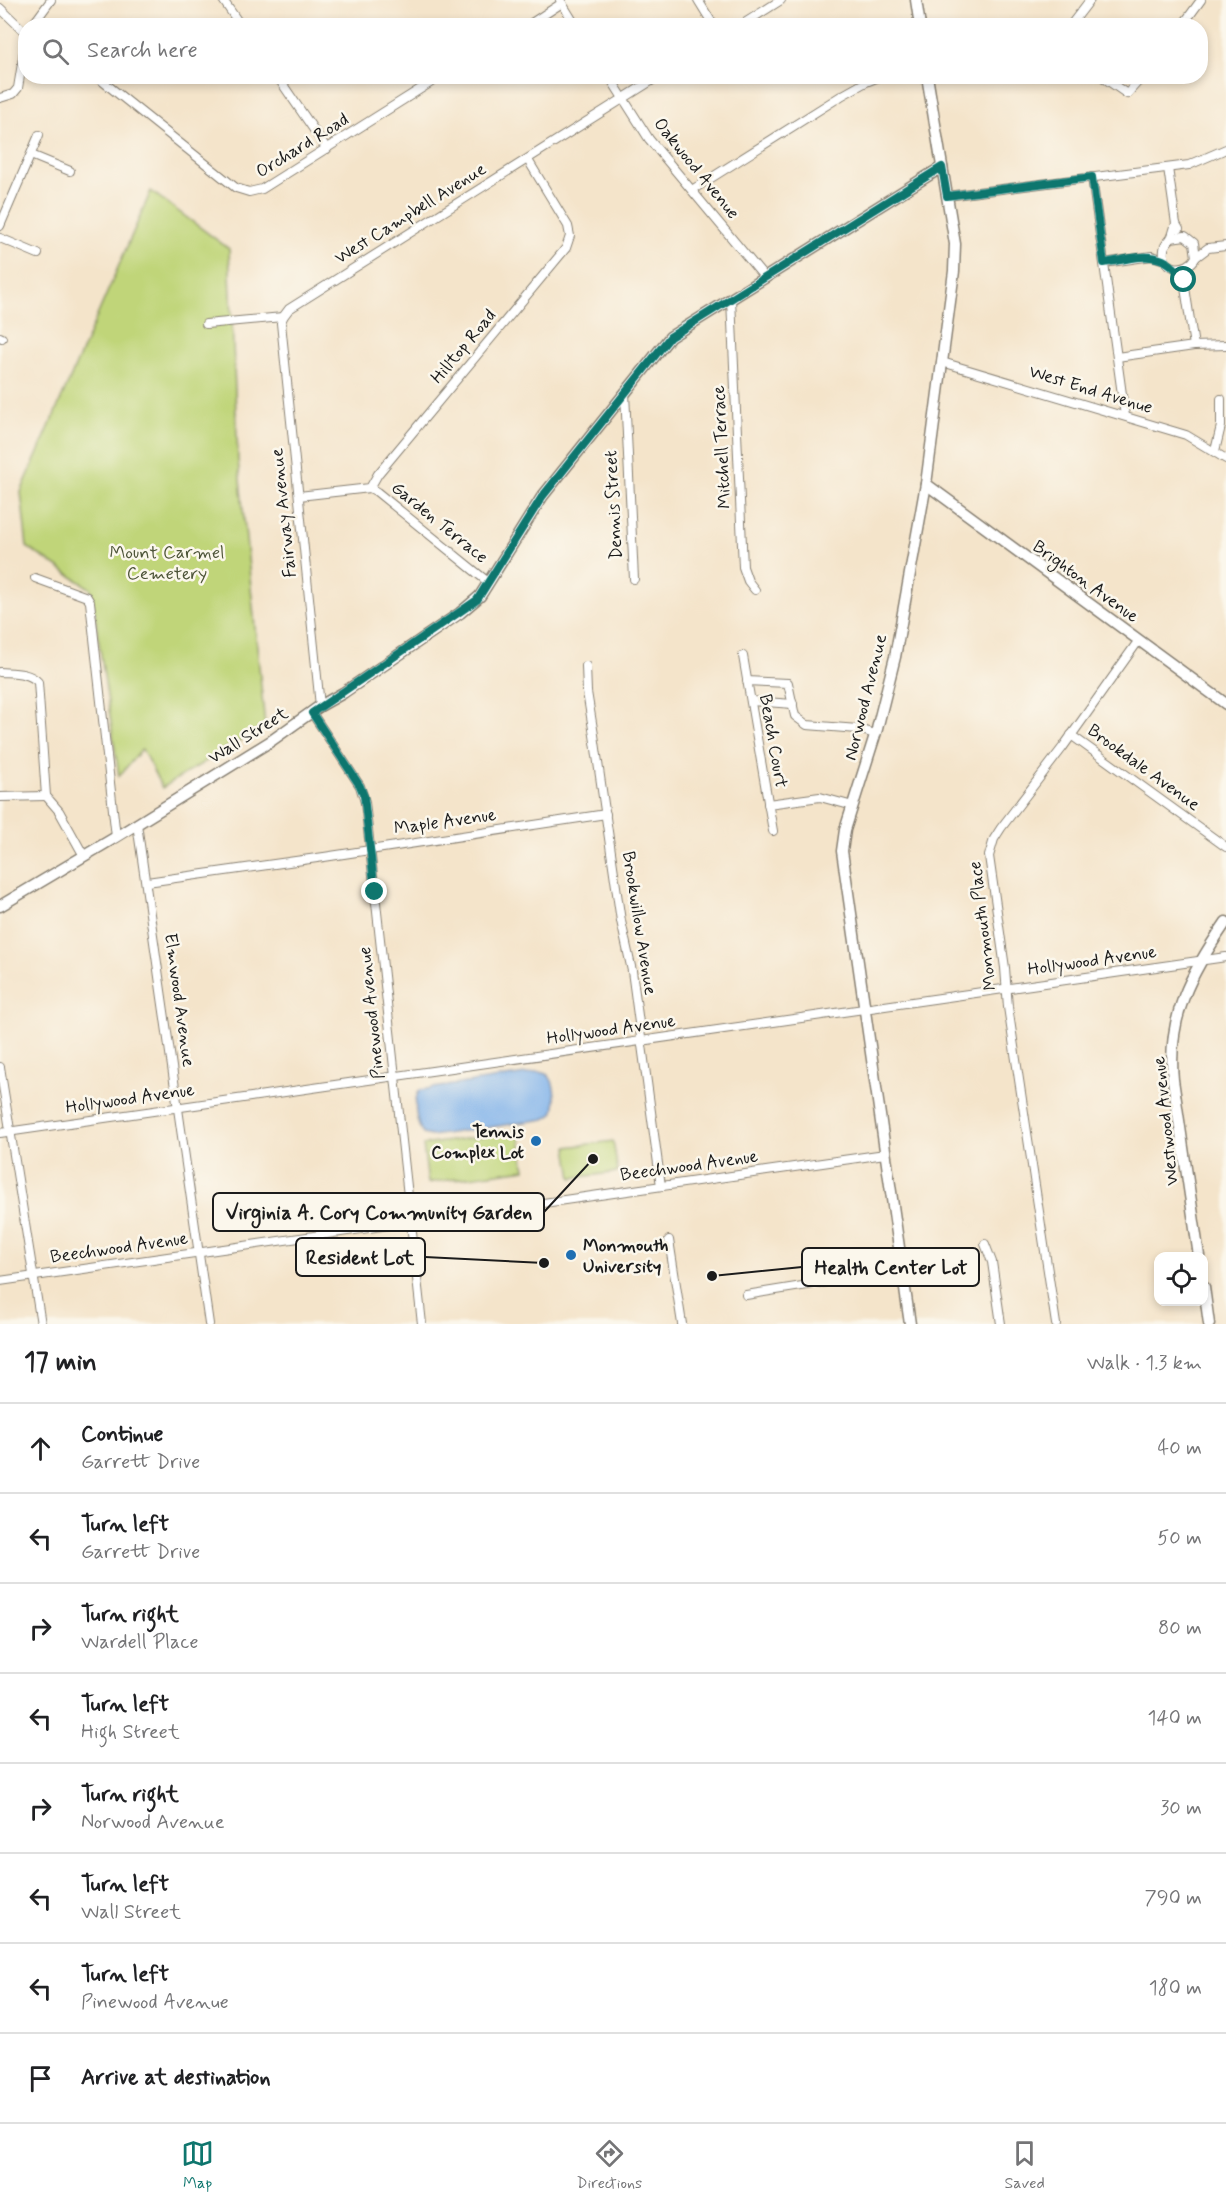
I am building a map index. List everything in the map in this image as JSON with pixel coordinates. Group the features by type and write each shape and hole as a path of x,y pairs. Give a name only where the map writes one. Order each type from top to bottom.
{"street":[{"path":"7,0 2,10 18,25"},
{"path":"38,18 51,0"},
{"path":"223,0 235,18"},
{"path":"698,0 709,18"},
{"path":"753,18 781,0"},
{"path":"916,0 919,18"},
{"path":"1076,18 1090,0"},
{"path":"1188,18 1201,0"},
{"path":"538,18 561,2 571,18"},
{"path":"0,98 13,94 19,84"},
{"name":"Orchard Road","path":"106,84 242,190 254,192 327,149 429,84"},
{"path":"282,84 327,149"},
{"name":"Oakwood Avenue","path":"614,84 650,139 764,277"},
{"name":"West Campbell Avenue","path":"283,317 289,309 646,84"},
{"path":"692,190 863,84"},
{"name":"Norwood Avenue","path":"910,1324 842,851 845,830 875,734 895,657 926,484 955,264 955,244 928,84"},
{"path":"1113,84 1127,94 1137,84"},
{"path":"0,226 39,135"},
{"path":"947,196 1189,165 1226,149"},
{"path":"31,155 70,171"},
{"name":"Hilltop Road","path":"370,488 378,474 568,245 570,236 568,226 528,160"},
{"name":"Wall Street","path":"0,906 271,741 460,614 477,600 542,497 670,337 942,167"},
{"path":"1104,263 1152,256 1164,248 1171,238 1176,224 1168,168"},
{"path":"1092,177 1125,416"},
{"path":"1176,224 1185,236 1208,249"},
{"path":"1171,238 1185,236"},
{"path":"0,238 38,254"},
{"path":"1194,243 1196,256"},
{"path":"1194,346 1184,280 1188,266 1196,256 1208,249 1226,246"},
{"path":"1164,248 1165,260"},
{"path":"1152,256 1165,260 1176,268 1184,280"},
{"path":"1176,268 1188,266"},
{"name":"Mitchell Terrace","path":"730,298 743,567 754,590"},
{"path":"206,324 283,317"},
{"name":"Fairway Avenue","path":"283,317 281,323 299,496 316,709"},
{"path":"1117,357 1194,346 1226,345"},
{"name":"West End Avenue","path":"942,362 1186,435 1226,459"},
{"name":"Dennis Street","path":"625,393 634,579"},
{"path":"1215,451 1221,426 1221,399"},
{"name":"Brighton Avenue","path":"926,484 1226,704"},
{"path":"299,496 370,488"},
{"name":"Garden Terrace","path":"370,488 488,582"},
{"path":"35,578 87,597 90,602 116,837"},
{"name":"Monmouth Place","path":"1056,1324 989,856 994,839 1001,828 1139,640"},
{"name":"Beach Court","path":"743,656 773,831"},
{"name":"Brookwillow Avenue","path":"586,666 621,921 632,971 661,1186"},
{"path":"0,672 27,675 38,682 46,796 59,811 84,856"},
{"path":"747,681 788,683 797,719 807,725 858,729 875,734"},
{"path":"751,701 793,704"},
{"name":"Pinewood Avenue","path":"316,709 362,789 365,802 422,1324"},
{"name":"Brookdale Avenue","path":"1071,735 1226,847"},
{"path":"0,797 46,796"},
{"path":"768,804 820,797 852,806"},
{"name":"Maple Avenue","path":"147,882 606,814"},
{"name":"Elmwood Avenue","path":"137,824 209,1324"},
{"name":"Westwood Avenue","path":"1198,1252 1173,1080 1172,1053 1177,1015 1183,997 1200,961 1226,922"},
{"name":"Hollywood Avenue","path":"0,1133 1226,957"},
{"path":"0,1068 41,1324"},
{"name":"Beechwood Avenue","path":"0,1281 885,1154"},
{"path":"669,1240 682,1324"},
{"path":"985,1244 992,1262 1001,1324"},
{"path":"746,1295 902,1270"},
{"path":"1206,1306 1209,1324"}],"green space":[{"name":"Mount Carmel Cemetery","path":"151,191 229,249 238,460 265,725 162,788 142,749 119,776 91,589 27,547 21,492"},
{"path":"519,1131 525,1169 428,1183 423,1145"},
{"path":"613,1141 618,1172 572,1178 567,1147"}],"water":[{"path":"539,1072 550,1077 554,1091 554,1110 545,1119 431,1136 423,1134 417,1118 416,1105 420,1090"}],"place":[{"name":"Tennis Complex Lot","path":"536,1141"},
{"name":"Virginia A. Cory Community Garden","path":"593,1159"},
{"name":"Monmouth University","path":"571,1255"},
{"name":"Resident Lot","path":"544,1263"},
{"name":"Health Center Lot","path":"712,1276"}],"route":[{"path":"375,892 364,796 360,786 312,713 460,614 477,600 542,497 670,337 942,167 947,196 1092,177 1104,263 1152,256 1165,260 1176,268 1184,280"}]}
